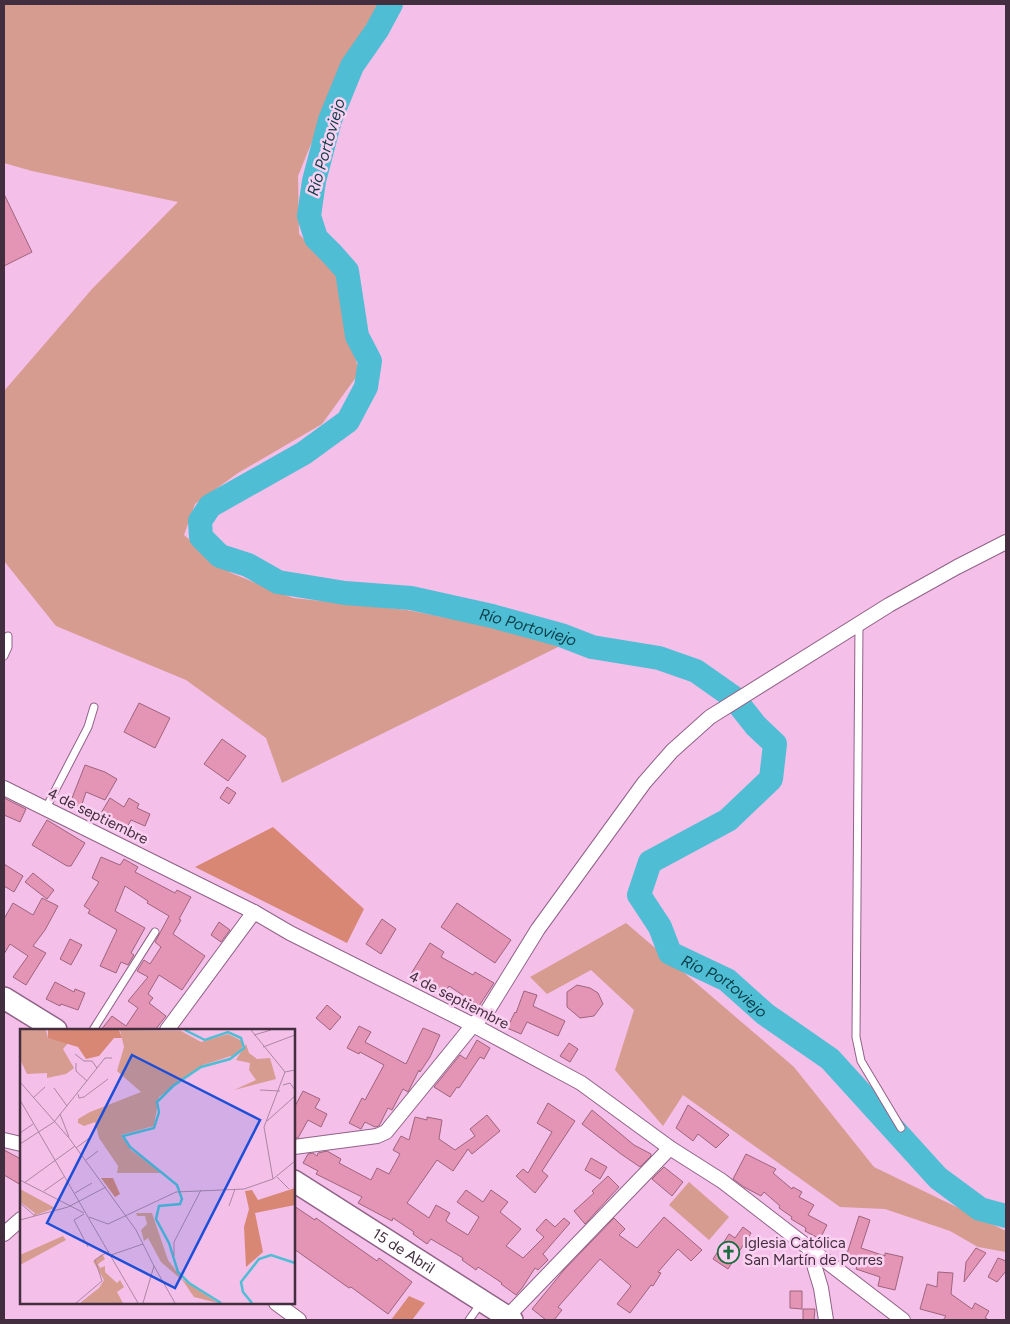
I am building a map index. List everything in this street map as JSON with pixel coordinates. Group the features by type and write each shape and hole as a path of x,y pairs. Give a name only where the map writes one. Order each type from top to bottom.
{"main road":[{"path":"4,998 54,1029"},
{"name":"15 de Abril","path":"295,1182 510,1318"}],"street":[{"path":"295,1147 377,1136 386,1132 473,1025 488,1010 538,929 644,783 672,751 710,717 859,624 957,567 1006,542"},
{"name":"4 de septiembre","path":"4,788 254,912 290,933 473,1025 582,1083 670,1148 722,1181 903,1320"},
{"path":"168,1029 254,912"},
{"path":"4,1140 20,1144"},
{"path":"510,1318 670,1148"},
{"path":"4,1234 20,1220"},
{"path":"809,1248 821,1288 826,1320"},
{"path":"277,1304 299,1320"}],"lane":[{"path":"859,624 856,1038 861,1061 900,1128"},
{"path":"4,656 8,647 8,636"},
{"path":"46,808 88,727 94,708"},
{"path":"94,1029 155,932"},
{"path":"469,1320 482,1301"}],"shaded area":[{"path":"4,4 379,4 346,58 298,176 299,234 336,274 359,373 322,424 238,473 195,504 184,535 231,573 293,598 407,610 484,625 560,646 282,783 266,738 186,680 56,626 4,561 4,391 92,289 178,202 32,171 4,163"},
{"path":"273,827 364,909 347,943 195,867"},
{"path":"626,923 794,1067 874,1167 1006,1231 1006,1252 978,1247 950,1231 885,1209 840,1207 683,1095 663,1126 615,1070 634,1010 591,970 547,994 530,977"},
{"path":"689,1182 729,1217 709,1240 669,1205"},
{"path":"409,1296 425,1303 412,1320 391,1320"}],"building":[{"path":"4,194 32,252 4,266"},
{"path":"139,703 170,718 155,748 124,732"},
{"path":"222,739 246,756 228,781 204,764"},
{"path":"85,765 105,772 117,779 105,800 86,792 81,807 70,803"},
{"path":"227,787 236,793 229,804 220,798"},
{"path":"4,798 26,809 20,822 4,815"},
{"path":"110,798 124,807 129,798 139,804 137,808 150,814 145,826 131,820 127,827 101,813"},
{"path":"47,820 85,843 71,866 67,866 32,845"},
{"path":"101,857 120,865 124,859 138,867 135,872 175,893 177,890 191,897 173,934 205,956 182,990 159,975 148,994 153,998 149,1003 166,1016 156,1029 102,1029 112,1016 126,1026 138,1008 128,1001 148,977 137,971 144,960 150,964 161,947 155,942 169,916 147,903 148,901 125,886 115,911 145,928 131,953 134,955 128,965 121,962 116,973 100,966 117,930 88,913 90,910 84,906 99,882 92,878"},
{"path":"4,864 23,876 14,892 4,886"},
{"path":"33,873 54,890 47,899 25,882"},
{"path":"42,898 58,906 45,930 33,946 46,953 26,985 13,977 28,956 10,944 4,954 4,919 13,903 33,915"},
{"path":"457,903 511,940 495,963 441,927"},
{"path":"382,919 396,929 381,954 366,944"},
{"path":"219,922 230,930 221,942 211,935"},
{"path":"70,939 82,945 71,965 60,959"},
{"path":"430,943 444,952 441,957 473,975 475,972 494,983 479,1006 449,986 443,996 409,977"},
{"path":"55,982 74,992 75,989 85,993 78,1010 61,1004 60,1006 46,999"},
{"path":"577,985 590,988 598,993 603,1004 594,1016 580,1018 567,1007 567,992"},
{"path":"524,991 537,995 533,1006 565,1021 558,1036 527,1022 521,1034 507,1028 516,1013"},
{"path":"327,1005 341,1017 330,1030 316,1018"},
{"path":"359,1026 371,1032 365,1042 406,1064 423,1028 440,1035 430,1057 420,1072 419,1070 408,1092 403,1089 392,1110 388,1108 379,1126 375,1127 365,1122 361,1129 349,1123 362,1098 365,1100 384,1065 360,1052 359,1054 347,1048"},
{"path":"477,1040 490,1048 484,1059 480,1057 459,1088 457,1087 450,1097 434,1087 460,1055 466,1059"},
{"path":"569,1043 578,1049 570,1062 560,1056"},
{"path":"303,1091 320,1099 315,1108 327,1114 321,1127 308,1120 298,1138 295,1138 295,1106"},
{"path":"548,1103 575,1121 542,1171 548,1176 535,1193 516,1176 523,1169 528,1173 552,1132 537,1123"},
{"path":"688,1105 729,1135 716,1148 698,1134 693,1141 676,1128"},
{"path":"592,1110 634,1145 651,1154 651,1156 640,1167 582,1124"},
{"path":"487,1115 500,1131 472,1154 468,1149 453,1171 437,1160 407,1203 429,1218 436,1205 450,1213 446,1220 447,1222 468,1235 479,1217 457,1202 466,1190 483,1202 491,1190 508,1202 500,1212 521,1229 506,1246 523,1258 544,1237 536,1230 546,1219 555,1227 564,1218 570,1223 543,1254 548,1260 538,1270 535,1268 516,1295 478,1267 476,1270 462,1260 463,1258 431,1239 427,1244 413,1234 414,1232 393,1218 392,1221 358,1203 362,1197 316,1174 318,1171 303,1163 308,1154 313,1153 317,1156 318,1153 327,1151 341,1159 339,1163 371,1180 377,1168 389,1174 400,1154 393,1150 401,1136 409,1140 415,1117 427,1120 427,1117 442,1120 439,1139 455,1150 475,1136 470,1129"},
{"path":"4,1150 20,1158 20,1184 4,1175"},
{"path":"746,1154 776,1169 773,1173 792,1189 793,1187 802,1192 799,1197 814,1205 808,1215 827,1225 820,1239 805,1231 806,1228 791,1219 792,1217 779,1208 780,1206 764,1192 761,1196 733,1179"},
{"path":"591,1158 607,1167 600,1179 585,1170"},
{"path":"664,1167 683,1182 672,1196 652,1179"},
{"path":"608,1176 619,1187 585,1224 574,1211 594,1193 592,1191"},
{"path":"295,1207 315,1220 316,1218 377,1261 379,1258 412,1282 388,1314 351,1287 349,1288 295,1250"},
{"path":"859,1216 870,1220 861,1248 885,1256 885,1253 903,1257 895,1290 878,1286 880,1277 856,1269 858,1264 845,1260"},
{"path":"664,1217 702,1250 691,1261 678,1249 658,1272 661,1273 653,1286 651,1285 630,1313 617,1304 631,1286 600,1259 558,1307 562,1310 554,1320 546,1320 532,1309 564,1270 614,1218 625,1229 619,1235 637,1248"},
{"name":"Iglesia Católica San Martín de Porres","path":"743,1227 751,1233 728,1269 713,1259 729,1234 735,1238"},
{"path":"976,1248 986,1253 964,1282 966,1262"},
{"path":"998,1258 1006,1261 1006,1271 997,1282 988,1277"},
{"path":"938,1272 953,1273 951,1294 972,1309 975,1303 989,1311 985,1318 989,1320 943,1320 946,1316 920,1309 927,1284 937,1287"},
{"path":"790,1291 802,1291 802,1309 790,1308"},
{"path":"803,1309 815,1309 814,1320 803,1320"}],"waterway":[{"name":"Río Portoviejo","path":"391,4 377,30 352,66 330,120 314,181 309,216 316,238 347,271 357,336 370,361 366,387 348,421 304,453 210,506 200,521 201,537 220,556 248,565 278,582 345,593 411,598 492,616 561,635 592,647 659,658 696,671 733,697 756,726 775,744 771,779 728,820 650,862 639,895 660,927 670,953 727,980 765,1014 830,1059 938,1178 980,1209 1006,1216"}],"place":[{"name":"Iglesia Católica San Martín de Porres","path":"728,1252"}]}
